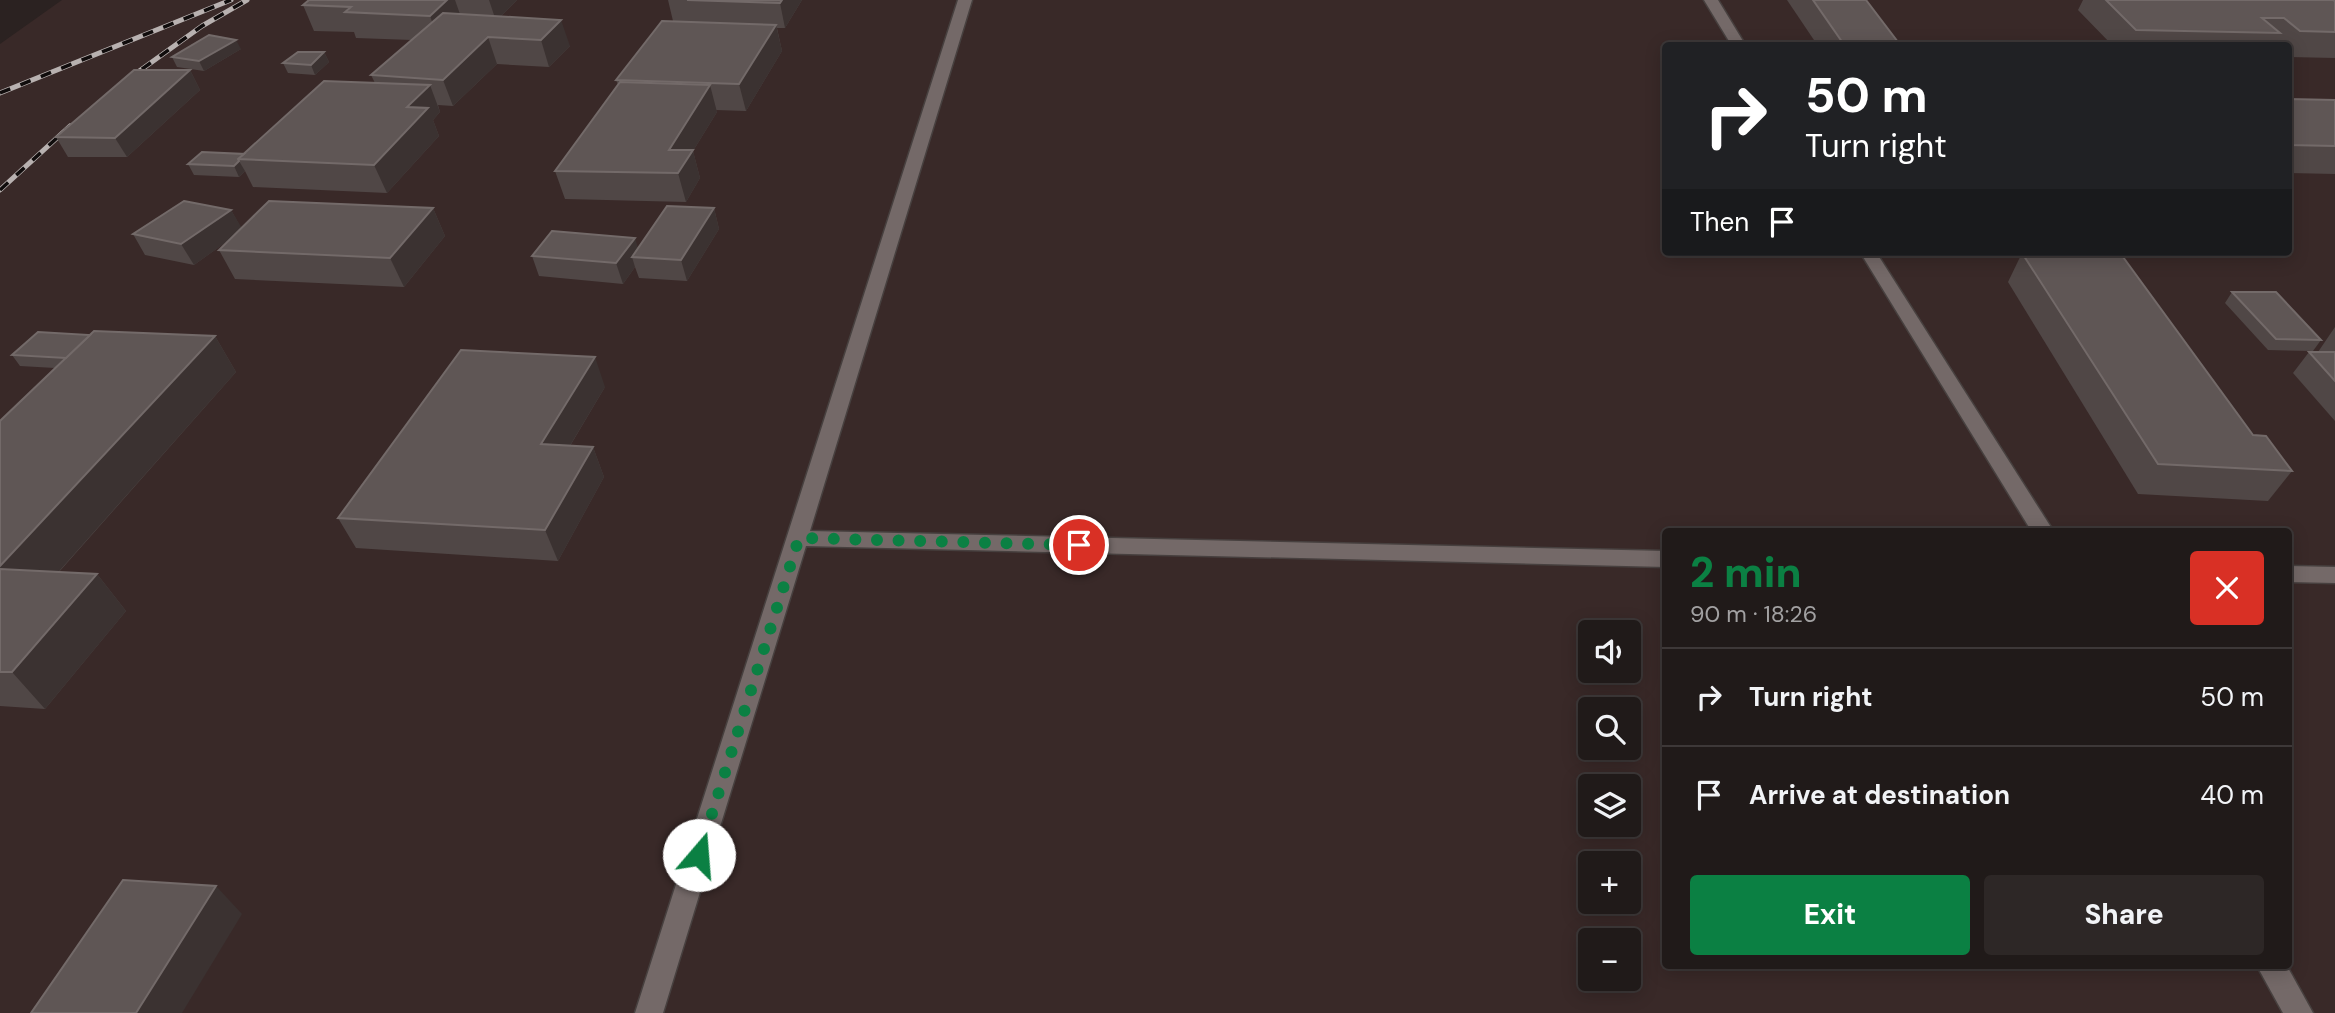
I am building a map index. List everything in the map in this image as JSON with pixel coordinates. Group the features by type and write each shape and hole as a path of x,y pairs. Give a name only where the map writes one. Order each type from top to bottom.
{"lane":[{"path":"649,1013 965,0"},
{"path":"1711,0 1737,42"},
{"path":"1870,256 2040,528"},
{"path":"799,538 1662,559"},
{"path":"2292,574 2335,575"},
{"path":"2273,969 2299,1013"}],"shaded area":[{"path":"62,0 2335,0 2335,1013 0,1013 0,44"}],"building":[{"path":"309,0 447,0 430,16 345,12 351,7 303,5"},
{"path":"687,0 782,0 780,3"},
{"path":"1813,0 1866,0 1898,42 1842,42"},
{"path":"2106,0 2333,0 2335,32 2300,31 2284,18 2262,18 2280,33 2136,30"},
{"path":"443,13 561,20 541,40 488,37 443,80 371,75"},
{"path":"662,21 776,25 739,84 616,80"},
{"path":"209,35 236,40 199,61 172,57"},
{"path":"298,52 324,52 311,65 283,63"},
{"path":"134,70 190,70 115,138 56,137"},
{"path":"324,81 430,85 407,107 428,108 374,165 238,159"},
{"path":"620,82 710,85 669,150 693,150 678,173 555,171"},
{"path":"2292,99 2335,100 2335,146 2292,145"},
{"path":"202,152 244,154 234,166 188,164"},
{"path":"184,201 231,210 181,244 133,234"},
{"path":"269,201 433,208 390,258 219,250"},
{"path":"667,206 714,208 681,260 632,257"},
{"path":"552,231 635,238 616,263 532,256"},
{"path":"2024,256 2123,257 2253,435 2266,436 2292,471 2158,464"},
{"path":"2232,292 2276,292 2321,340 2276,339"},
{"path":"94,331 215,336 0,566 0,421"},
{"path":"38,332 90,335 66,358 12,355"},
{"path":"461,350 595,357 541,444 593,447 545,530 338,518"},
{"path":"2309,352 2335,352 2335,381"},
{"path":"0,569 97,574 12,672 0,672"},
{"path":"123,880 216,886 136,1013 31,1013"}],"railway":[{"path":"0,93 231,0"},
{"path":"124,82 202,26 247,0"},
{"path":"0,190 70,126"}],"route":[{"path":"699,855 799,538 1079,545"}]}
